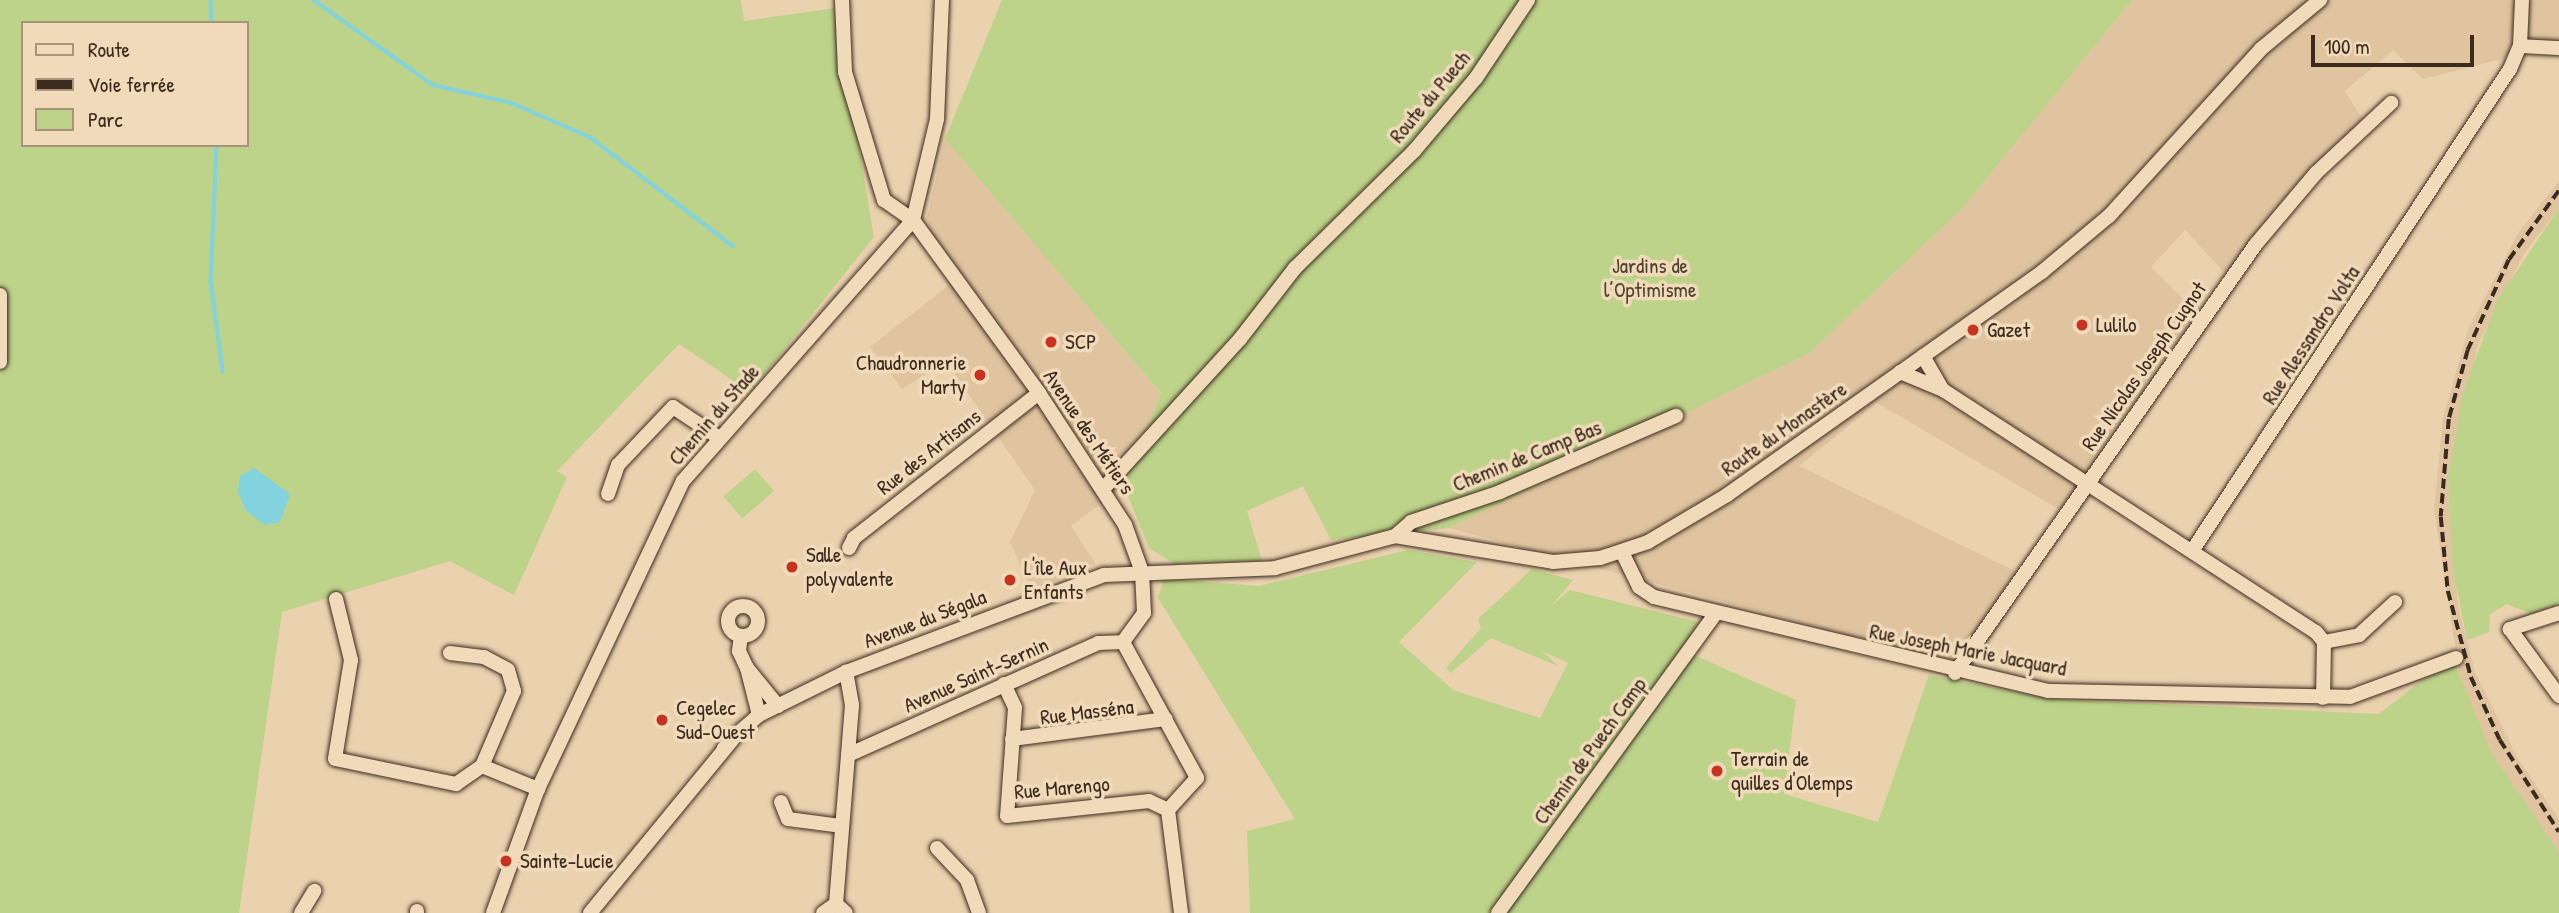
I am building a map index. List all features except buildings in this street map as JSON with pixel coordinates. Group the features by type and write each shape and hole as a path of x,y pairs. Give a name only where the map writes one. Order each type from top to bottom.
{"street":[{"name":"Avenue des Métiers","path":"842,0 845,72 884,200 913,220 1039,393 1104,488 1142,572"},
{"name":"Chemin du Stade","path":"493,913 538,789 682,481 718,437 913,220 937,119 942,0"},
{"name":"Route du Puech","path":"1104,488 1352,209 1414,151 1476,78 1528,0"},
{"name":"Route du Monastère","path":"1142,572 1275,568 1395,536 1527,561 1622,552 1696,515 1923,356 2109,216 2261,49 2320,0"},
{"name":"Rue Alessandro Volta","path":"2194,548 2511,69 2520,46 2522,0"},
{"path":"2520,46 2559,48"},
{"name":"Rue Nicolas Joseph Cugnot","path":"1955,673 2277,216 2391,103"},
{"path":"0,295 0,362"},
{"path":"1923,356 1943,390"},
{"path":"1900,372 1943,390 2194,548 2325,642 2360,635 2395,601"},
{"name":"Rue des Artisans","path":"849,548 854,538 1039,393"},
{"path":"608,494 618,465 673,407 718,437"},
{"name":"Chemin de Camp Bas","path":"1395,536 1411,522 1500,492 1676,416"},
{"name":"Rue Joseph Marie Jacquard","path":"1622,552 1639,587 1715,614 1955,673 2048,691 2323,698 2376,691 2456,658"},
{"path":"1142,572 1144,613 1123,642 1196,778 1168,810 1181,913"},
{"name":"Avenue du Ségala","path":"590,913 724,748 759,715 846,672 1104,575 1142,572"},
{"path":"336,599 351,660 335,759 456,784 482,766 514,691 508,670 484,657 450,653"},
{"path":"2559,613 2510,629 2559,696"},
{"name":"Chemin de Puech Camp","path":"1498,913 1715,614"},
{"path":"741,636 739,651 747,668 759,715"},
{"name":"Avenue Saint-Sernin","path":"848,755 1098,643 1123,642"},
{"path":"2323,698 2325,642"},
{"path":"747,668 778,706"},
{"path":"824,913 841,908 841,826 852,705 846,672"},
{"name":"Rue Marengo","path":"1004,684 1015,708 1007,816 1149,801 1168,810"},
{"name":"Rue Masséna","path":"1012,739 1166,719"},
{"path":"482,766 538,789"},
{"path":"781,802 788,820 841,826"},
{"path":"937,848 967,880 979,913"},
{"path":"301,913 314,891"}],"shaded area":[{"path":"2132,0 2559,0 2559,44 2423,79 2393,50 2345,91 2363,120 2226,274 2185,230 2151,267 2198,314 2062,511 1877,403 1799,466 2019,573 1963,666 1449,528 1808,354 1961,210"},
{"path":"945,139 1161,393 1124,486 1071,526 1095,563 1032,591 1010,542 1035,490 946,362 902,389 870,347 950,284 927,218"},
{"path":"2559,181 2559,208 2524,254 2478,344 2448,479 2458,605 2475,672 2517,757 2559,819 2559,852 2492,754 2462,691 2434,509 2443,418 2468,330 2518,233"}],"green space":[{"path":"0,0 741,0 744,21 835,8 874,237 750,392 679,344 557,471 567,477 514,595 450,561 282,612 239,913 0,913"},
{"name":"Jardins de l’Optimisme","path":"1002,0 2132,0 1961,210 1808,354 1449,528 1331,540 1303,486 1247,511 1262,561 1175,564 1149,548 1124,486 1161,393 945,139"},
{"path":"2559,208 2559,620 2552,606 2532,614 2507,604 2490,614 2489,632 2467,640 2453,569 2448,478 2463,392 2498,299"},
{"path":"755,469 774,491 742,518 723,497"},
{"path":"1408,550 1477,562 1399,642 1453,690 1540,718 1568,663 1542,651 1558,666 1491,638 1451,673 1446,668 1481,628 1478,619 1532,569 1573,580 1552,605 1570,590 1698,622 1687,652 1796,700 1784,794 1878,822 1929,675 2051,699 2379,714 2431,673 2455,664 2492,754 2559,852 2559,913 1250,913 1247,831 1295,819 1158,598 1164,579 1259,586"}],"water":[{"path":"254,468 290,494 280,522 265,525 246,511 238,492 240,476"}],"waterway":[{"path":"211,0 212,21"},
{"path":"314,0 433,85 512,103 590,137 733,246"},
{"path":"217,147 211,280 223,371"}],"railway":[{"path":"2559,191 2509,260 2468,350 2449,419 2441,517 2448,591 2471,677 2500,740 2559,832"}],"place":[{"name":"Lulilo","path":"2082,325"},
{"name":"Gazet","path":"1973,330"},
{"name":"SCP","path":"1051,342"},
{"name":"Chaudronnerie Marty","path":"980,375"},
{"name":"Salle polyvalente","path":"792,567"},
{"name":"L'île Aux Enfants","path":"1010,580"},
{"name":"Cegelec Sud-Ouest","path":"662,720"},
{"name":"Terrain de quilles d'Olemps","path":"1717,771"},
{"name":"Sainte-Lucie","path":"506,861"}]}
